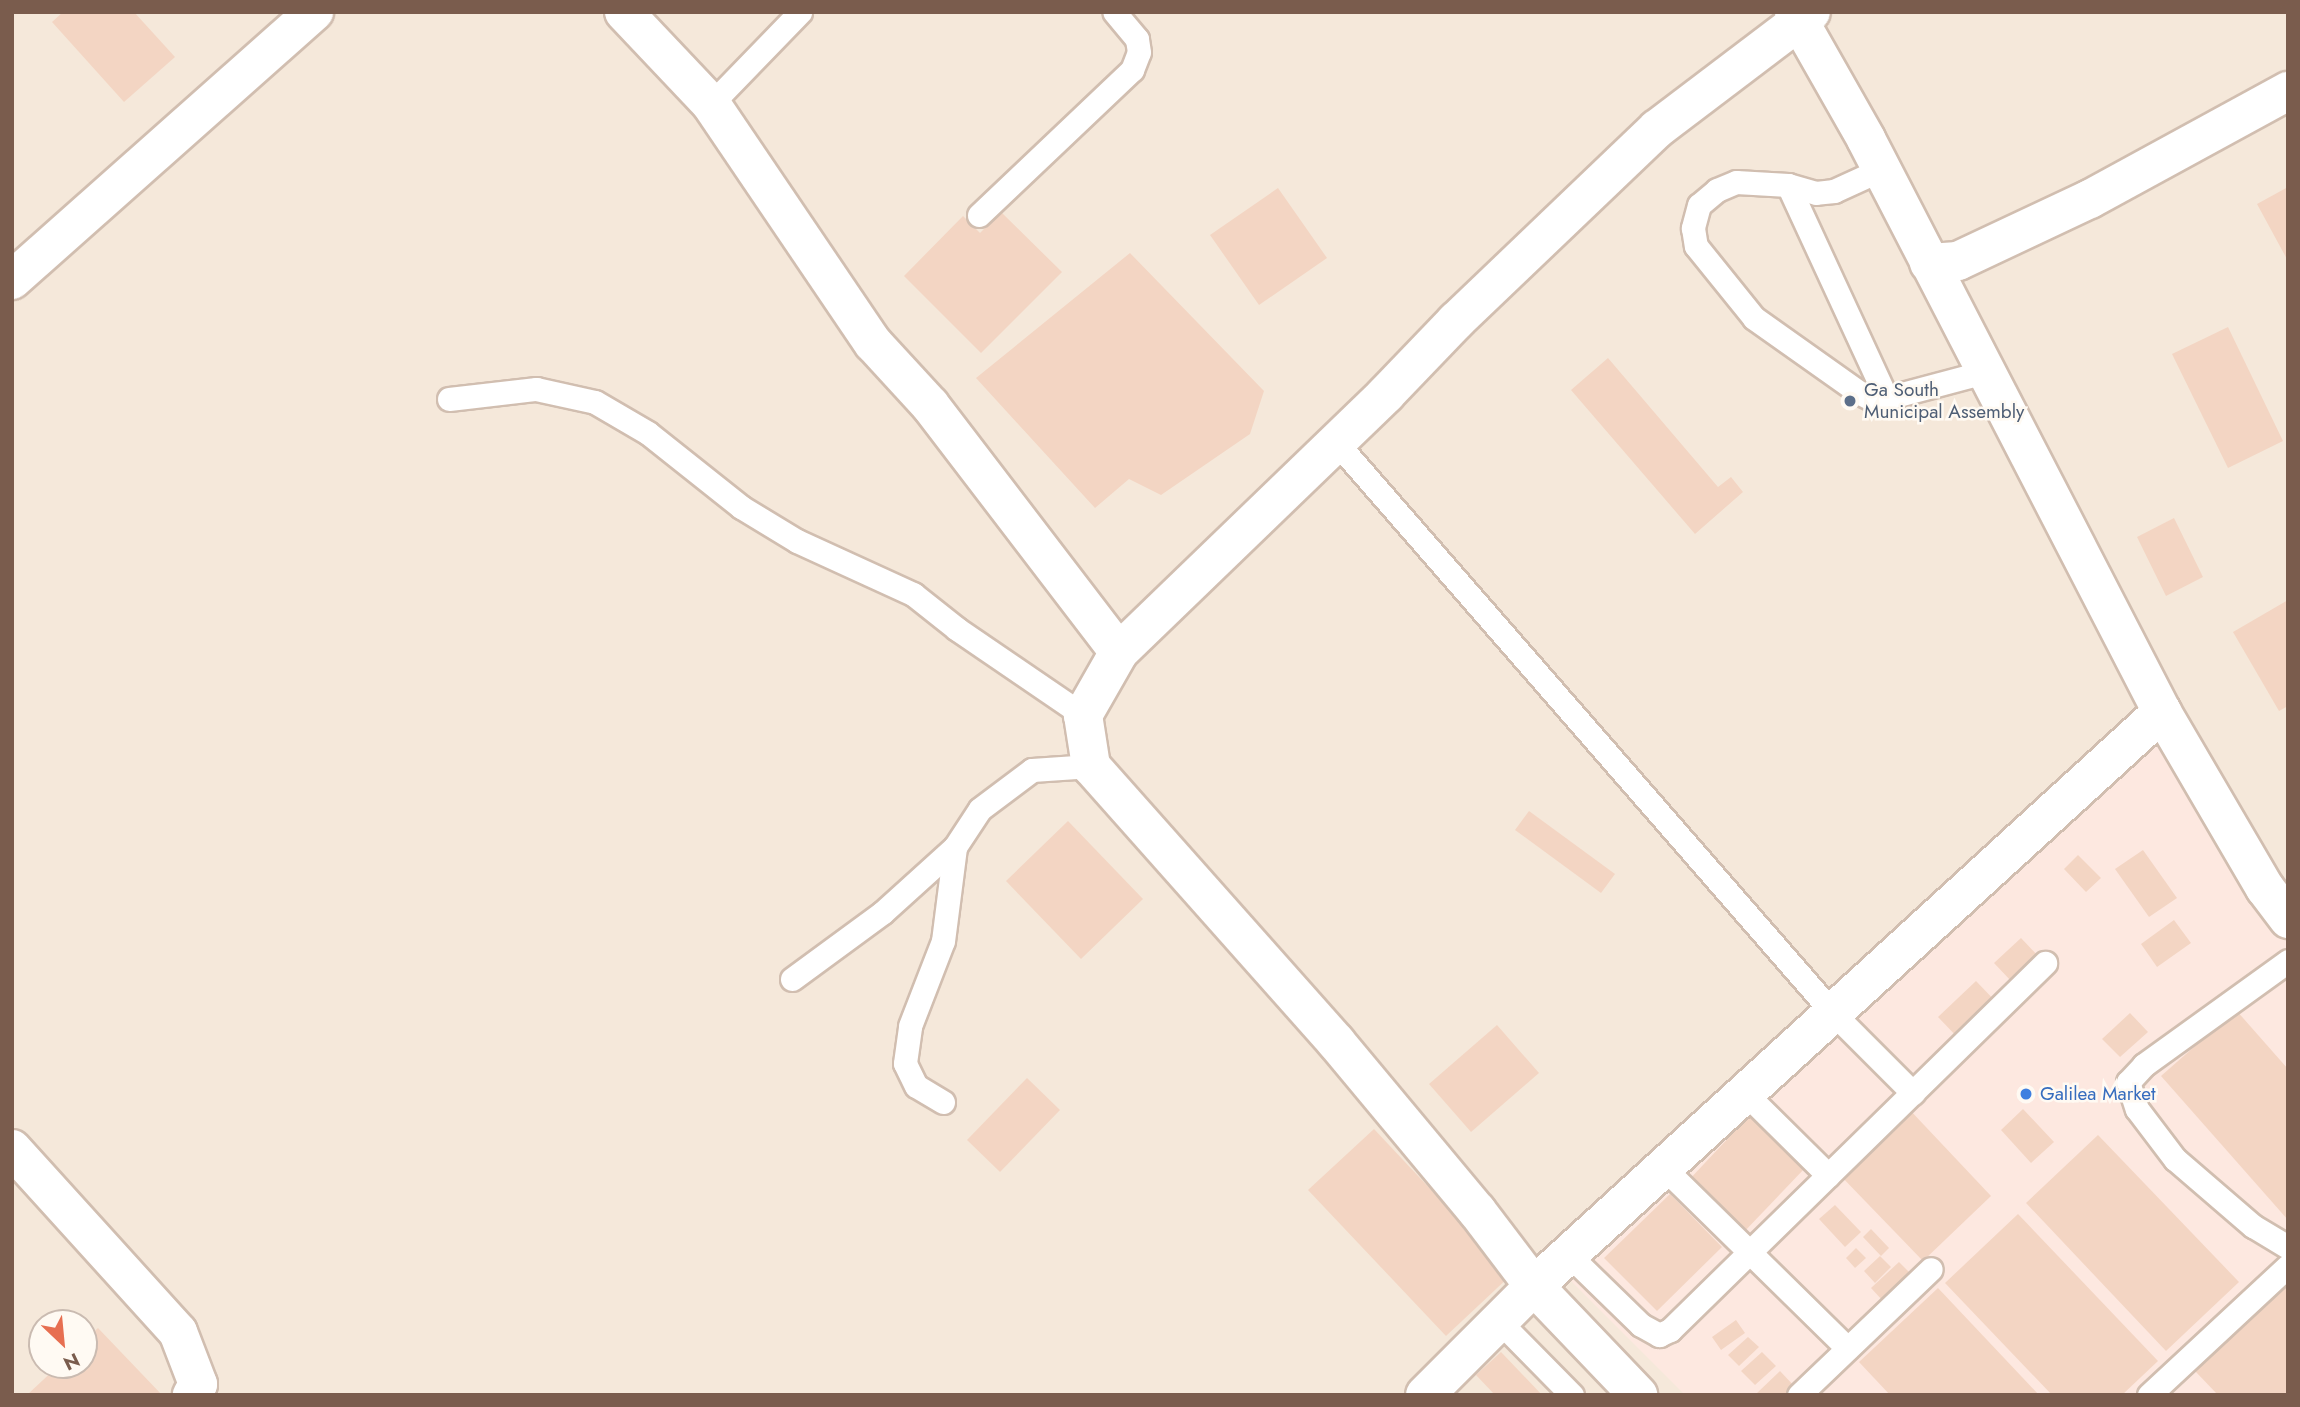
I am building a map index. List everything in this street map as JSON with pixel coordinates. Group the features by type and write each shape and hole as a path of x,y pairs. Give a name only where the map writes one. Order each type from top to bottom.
{"street":[{"path":"12,280 314,12"},
{"path":"624,12 711,104 873,343 930,405 1119,652"},
{"path":"1638,1395 1534,1286 1477,1211 1336,1042 1091,766 1083,715 1119,652 1336,442 1456,321 1657,129 1801,15 2162,712 2258,876 2288,919"},
{"path":"1929,263 1958,261 2090,199 2288,91"},
{"path":"1425,1395 1534,1286 2162,712"},
{"path":"12,1149 178,1332 198,1384 192,1395"}],"lane":[{"path":"711,104 800,12"},
{"path":"979,215 1132,70 1139,52 1137,39 1114,12"},
{"path":"1882,169 1834,191 1816,192 1788,186 1736,182 1717,190 1699,205 1693,228 1696,246 1754,318 1860,393 1876,401 1985,372"},
{"path":"1788,186 1887,399"},
{"path":"449,399 536,389 595,402 648,433 741,507 797,541 913,594 957,629 1083,715"},
{"path":"1336,442 1833,1013 1913,1093"},
{"path":"792,979 882,913 955,847 980,809 1032,770 1091,766"},
{"path":"943,1102 916,1086 905,1063 910,1026 943,941 955,847"},
{"path":"2288,961 2144,1065 2128,1082 2137,1109 2175,1159 2253,1226 2288,1247"},
{"path":"1569,1255 1641,1325 1659,1335 1670,1330 2045,963"},
{"path":"1745,1093 1828,1175"},
{"path":"1664,1168 1847,1348"},
{"path":"2149,1395 2288,1266"},
{"path":"1798,1395 1931,1269"},
{"path":"1499,1321 1572,1395"}],"shaded area":[{"path":"12,12 2288,12 2288,1395 12,1395"},
{"name":"Galilea Market","path":"2154,729 2288,911 2288,1395 1685,1395 1568,1278"}],"building":[{"path":"63,12 134,12 175,57 124,102 52,22"},
{"path":"2288,187 2288,261 2257,204"},
{"path":"1278,188 1327,258 1259,305 1210,235"},
{"path":"1001,212 1062,272 981,353 904,276 963,216 980,233"},
{"path":"1130,253 1264,391 1250,434 1161,495 1129,479 1095,508 976,378"},
{"path":"2228,327 2283,441 2228,468 2172,354"},
{"path":"1608,358 1718,487 1731,477 1743,492 1695,534 1571,390"},
{"path":"2174,518 2203,577 2166,596 2137,537"},
{"path":"2288,600 2288,706 2279,711 2233,632"},
{"path":"1529,811 1615,874 1601,893 1515,830"},
{"path":"1068,821 1143,899 1081,959 1006,881"},
{"path":"2143,850 2177,898 2149,917 2115,869"},
{"path":"2078,855 2101,878 2086,892 2064,869"},
{"path":"2174,920 2191,943 2157,967 2141,944"},
{"path":"2021,938 2039,957 2012,982 1994,963"},
{"path":"1976,981 1999,1005 1961,1041 1938,1017"},
{"path":"2236,1010 2288,1069 2288,1220 2161,1076"},
{"path":"2130,1013 2148,1032 2120,1057 2102,1039"},
{"path":"1497,1025 1539,1073 1471,1132 1429,1084"},
{"path":"1027,1078 1060,1110 1000,1172 967,1140"},
{"path":"1908,1108 1991,1196 1923,1261 1838,1173"},
{"path":"2023,1109 2054,1142 2031,1163 2001,1130"},
{"path":"1750,1115 1805,1168 1742,1234 1687,1182"},
{"path":"1374,1129 1511,1275 1446,1336 1308,1190"},
{"path":"2098,1135 2239,1282 2166,1351 2026,1203"},
{"path":"1670,1194 1722,1247 1657,1311 1604,1258"},
{"path":"1835,1205 1861,1232 1845,1247 1819,1219"},
{"path":"2018,1214 2158,1361 2122,1395 2052,1395 1945,1283"},
{"path":"1871,1229 1889,1248 1881,1256 1863,1237"},
{"path":"1856,1248 1866,1258 1855,1268 1846,1258"},
{"path":"1880,1256 1891,1267 1875,1283 1864,1271"},
{"path":"1899,1262 1911,1274 1883,1301 1871,1288"},
{"path":"2288,1282 2288,1395 2218,1395 2195,1371"},
{"path":"1938,1288 2039,1395 1890,1395 1859,1362"},
{"path":"1736,1320 1745,1333 1721,1350 1712,1337"},
{"path":"98,1328 162,1395 27,1395 44,1379 98,1379"},
{"path":"1748,1337 1759,1347 1739,1366 1728,1355"},
{"path":"1501,1352 1542,1395 1495,1395 1476,1375"},
{"path":"1762,1352 1776,1366 1755,1385 1741,1371"},
{"path":"1780,1371 1796,1388 1789,1395 1759,1395 1757,1393"}],"place":[{"name":"Ga South Municipal Assembly","path":"1850,401"},
{"name":"Galilea Market","path":"2026,1094"}]}
